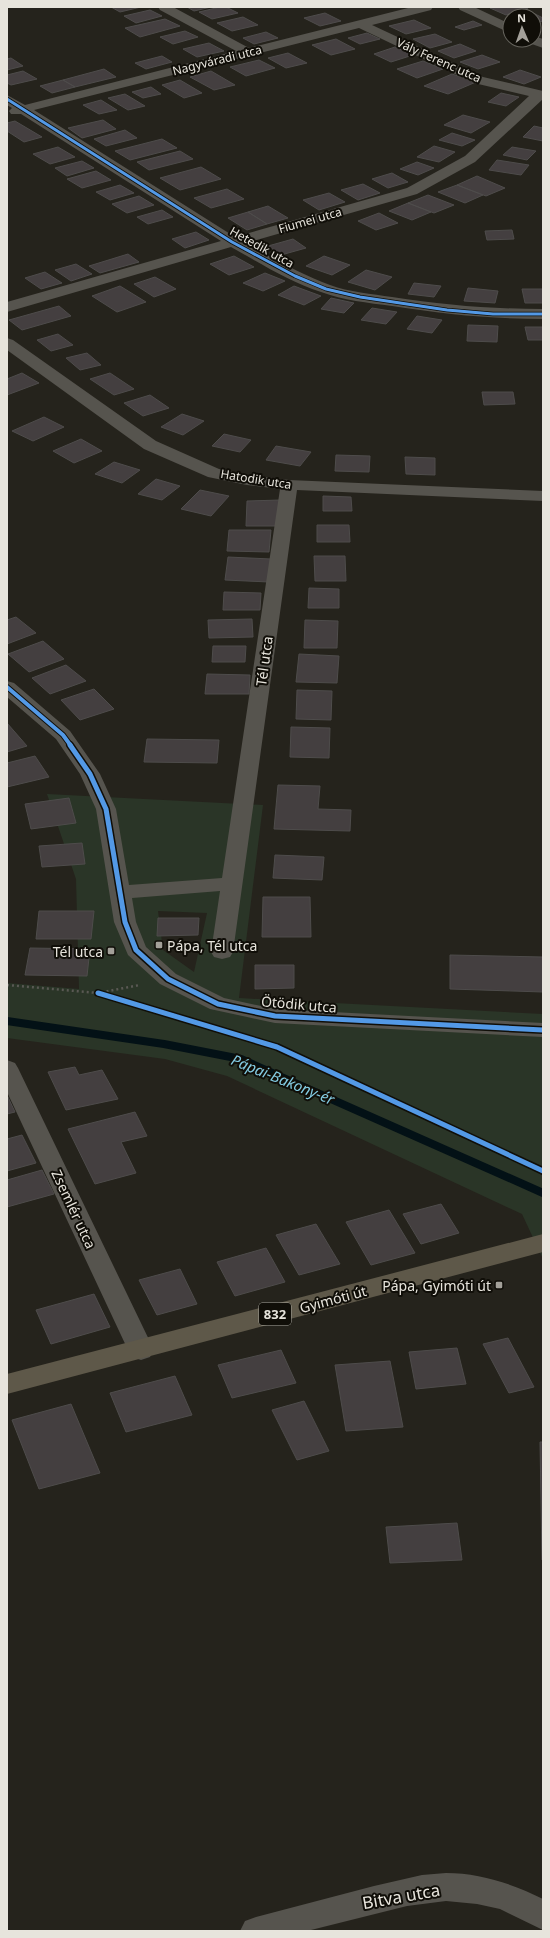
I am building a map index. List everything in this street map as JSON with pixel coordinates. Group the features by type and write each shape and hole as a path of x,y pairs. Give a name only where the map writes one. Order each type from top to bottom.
{"main road":[{"name":"Gyimóti út","path":"7,1384 141,1350 543,1243"}],"street":[{"path":"164,7 247,52"},
{"name":"Nagyváradi utca","path":"7,113 427,7"},
{"path":"464,7 502,25"},
{"name":"Vály Ferenc utca","path":"360,24 479,80 541,94"},
{"name":"Fiumei utca","path":"7,307 412,191 470,159 541,94"},
{"name":"Hetedik utca","path":"7,98 232,242 295,276 326,289 360,297 448,310 493,314 543,314"},
{"name":"Hatodik utca","path":"7,343 150,445 214,473 247,480 289,485 543,496"},
{"name":"Tél utca","path":"222,952 233,884 289,485"},
{"name":"Ötödik utca","path":"7,687 63,735 90,774 106,809 125,922 136,950 168,979 218,1004 275,1016 543,1030"},
{"path":"120,892 233,884"},
{"name":"Zsemlér utca","path":"7,1068 141,1350"},
{"name":"Bitva utca","path":"256,1931 371,1900 421,1890 454,1887 494,1893 531,1907 543,1916"}],"path":[{"path":"7,985 98,994 168,979"}],"green space":[{"path":"47,794 263,805 239,998 543,1014 543,1259 522,1214 227,1076 165,1059 7,1038 7,983 79,989 76,879","holes":["158,911 207,913 194,972 163,950"]}],"building":[{"path":"111,7 141,7 120,12"},
{"path":"187,7 211,7 194,11"},
{"path":"226,7 238,13 212,19 199,12"},
{"path":"524,7 526,8 502,8 502,13 490,8"},
{"path":"150,10 162,16 136,23 124,16"},
{"path":"325,13 341,21 320,26 304,18"},
{"path":"243,17 258,25 232,31 217,23"},
{"path":"165,19 180,26 140,37 125,28"},
{"path":"414,20 431,28 406,34 389,26"},
{"path":"473,21 482,25 464,30 455,27"},
{"path":"185,31 198,37 173,44 160,37"},
{"path":"266,32 278,38 254,44 243,38"},
{"path":"367,33 380,39 360,44 348,38"},
{"path":"435,34 452,42 430,48 413,39"},
{"path":"336,39 355,49 331,55 312,45"},
{"path":"209,43 224,51 197,57 183,49"},
{"path":"460,44 476,51 454,58 438,51"},
{"path":"395,47 413,55 391,62 374,54"},
{"path":"288,53 307,63 286,68 268,58"},
{"path":"482,55 500,62 478,69 460,62"},
{"path":"162,56 172,62 146,69 135,63"},
{"path":"11,58 23,66 7,70 7,59"},
{"path":"259,60 275,68 246,76 230,67"},
{"path":"423,61 443,69 417,78 397,69"},
{"path":"104,69 116,77 75,87 63,80"},
{"path":"520,70 541,77 524,84 503,77"},
{"path":"23,71 37,79 11,85 7,83 7,75"},
{"path":"211,71 235,85 214,90 190,77"},
{"path":"452,74 476,82 448,94 424,86"},
{"path":"63,80 75,87 52,93 40,86"},
{"path":"180,80 202,93 184,98 162,85"},
{"path":"151,87 161,94 143,98 132,92"},
{"path":"501,93 519,97 506,106 488,102"},
{"path":"125,94 145,106 128,110 108,98"},
{"path":"101,100 117,110 99,114 83,105"},
{"path":"463,115 490,122 471,133 444,125"},
{"path":"103,120 116,129 82,138 68,128"},
{"path":"15,121 42,137 24,142 7,131 7,123"},
{"path":"534,126 543,128 543,141 523,137"},
{"path":"125,130 137,138 106,146 94,139"},
{"path":"452,133 475,140 462,146 439,140"},
{"path":"162,139 177,148 130,160 115,151"},
{"path":"434,146 455,152 439,162 417,157"},
{"path":"58,147 75,157 50,164 33,154"},
{"path":"512,147 536,151 527,160 503,155"},
{"path":"180,151 193,159 149,170 137,162"},
{"path":"497,160 529,165 521,175 489,170"},
{"path":"82,161 94,168 67,176 55,168"},
{"path":"417,162 434,168 418,175 400,169"},
{"path":"201,167 221,179 180,190 160,178"},
{"path":"96,171 111,180 82,188 67,179"},
{"path":"392,173 408,182 388,188 372,179"},
{"path":"477,176 505,188 486,196 457,185"},
{"path":"363,184 380,193 358,200 341,190"},
{"path":"120,185 134,193 110,200 96,192"},
{"path":"457,185 483,195 465,203 438,192"},
{"path":"227,189 244,199 211,208 194,198"},
{"path":"329,193 345,202 319,210 303,200"},
{"path":"428,195 454,205 434,213 408,203"},
{"path":"139,196 154,205 127,213 112,204"},
{"path":"408,203 431,212 412,220 389,211"},
{"path":"268,206 288,218 267,224 248,212"},
{"path":"162,210 173,217 148,224 137,217"},
{"path":"248,212 267,224 247,230 228,218"},
{"path":"379,213 398,223 376,230 358,221"},
{"path":"512,230 514,239 487,240 485,231"},
{"path":"196,232 209,240 185,248 172,239"},
{"path":"293,239 306,248 281,255 268,246"},
{"path":"128,254 139,262 100,273 89,266"},
{"path":"234,256 254,267 229,275 210,264"},
{"path":"324,256 350,265 332,275 306,266"},
{"path":"76,264 92,274 71,281 55,270"},
{"path":"366,270 392,277 375,290 348,282"},
{"path":"45,272 62,283 41,289 25,278"},
{"path":"265,273 285,281 263,291 243,283"},
{"path":"155,277 176,289 154,297 134,284"},
{"path":"414,283 441,286 434,297 408,294"},
{"path":"120,286 146,302 117,312 92,296"},
{"path":"294,286 321,296 304,305 278,295"},
{"path":"468,288 498,291 495,303 464,301"},
{"path":"522,289 543,289 543,303 525,303"},
{"path":"331,298 354,303 344,313 321,309"},
{"path":"59,306 71,316 22,330 9,320"},
{"path":"372,308 397,312 386,324 361,320"},
{"path":"417,316 442,320 432,333 407,329"},
{"path":"468,325 498,326 497,342 467,341"},
{"path":"525,327 543,327 543,340 528,340"},
{"path":"58,334 73,345 51,351 37,340"},
{"path":"87,353 101,365 80,370 66,358"},
{"path":"22,373 39,383 7,395 7,379"},
{"path":"110,373 134,389 114,395 90,379"},
{"path":"482,392 513,392 515,404 484,405"},
{"path":"150,395 169,408 143,416 124,403"},
{"path":"182,414 204,421 183,435 161,427"},
{"path":"44,417 64,427 33,441 12,431"},
{"path":"224,434 251,440 240,452 212,446"},
{"path":"81,439 102,451 74,463 53,451"},
{"path":"276,446 311,452 300,466 266,460"},
{"path":"336,455 370,456 369,472 335,471"},
{"path":"405,457 435,458 435,475 406,474"},
{"path":"114,462 140,470 122,483 95,474"},
{"path":"156,479 180,486 162,500 138,494"},
{"path":"200,490 229,496 211,516 181,509"},
{"path":"323,496 351,497 352,511 323,511"},
{"path":"281,500 281,526 246,526 247,501"},
{"path":"317,525 349,525 350,542 317,542"},
{"path":"229,530 271,530 269,552 227,551"},
{"path":"314,556 345,556 346,581 315,581"},
{"path":"228,557 271,559 269,582 225,580"},
{"path":"309,588 339,589 339,608 308,608"},
{"path":"224,592 261,593 260,610 223,610"},
{"path":"16,617 36,633 7,644 7,620"},
{"path":"252,619 253,637 209,638 208,620"},
{"path":"305,620 338,621 337,648 304,648"},
{"path":"43,641 64,659 29,672 8,654"},
{"path":"213,646 246,646 245,662 212,662"},
{"path":"299,654 339,656 337,683 296,682"},
{"path":"66,665 86,681 50,694 32,678"},
{"path":"207,674 250,675 249,694 205,694"},
{"path":"94,689 114,709 80,720 61,700"},
{"path":"297,690 332,691 331,720 296,719"},
{"path":"7,723 27,746 7,752"},
{"path":"291,727 330,728 329,758 290,757"},
{"path":"147,739 219,740 217,763 144,762"},
{"path":"35,756 49,777 7,787 7,763"},
{"path":"278,785 320,786 318,809 351,810 350,831 274,829"},
{"path":"69,798 76,823 31,829 25,804"},
{"path":"82,843 85,864 42,867 39,846"},
{"path":"275,855 324,857 322,880 273,878"},
{"path":"263,897 310,897 311,937 262,937"},
{"path":"39,911 94,911 91,939 36,939"},
{"path":"158,918 199,918 198,935 157,936"},
{"path":"30,948 90,949 87,976 25,975"},
{"path":"450,955 543,957 543,992 450,989"},
{"path":"255,965 294,965 294,988 255,989"},
{"path":"75,1067 79,1075 102,1070 118,1099 66,1110 48,1072"},
{"path":"7,1095 15,1112 7,1114"},
{"path":"135,1112 147,1136 121,1142 136,1173 95,1184 68,1129"},
{"path":"22,1135 36,1163 7,1171 7,1139"},
{"path":"42,1170 54,1194 7,1207 7,1180"},
{"path":"441,1204 459,1233 421,1244 403,1214"},
{"path":"389,1210 415,1253 371,1265 346,1222"},
{"path":"316,1224 340,1264 299,1275 276,1235"},
{"path":"266,1248 285,1282 235,1296 217,1262"},
{"path":"180,1269 197,1304 157,1315 139,1280"},
{"path":"94,1294 110,1327 51,1344 36,1310"},
{"path":"508,1338 534,1387 509,1393 483,1344"},
{"path":"457,1348 466,1384 416,1389 409,1352"},
{"path":"281,1350 296,1383 232,1398 218,1365"},
{"path":"390,1361 403,1427 346,1431 335,1365"},
{"path":"175,1376 192,1415 126,1432 110,1393"},
{"path":"304,1401 329,1451 297,1460 272,1410"},
{"path":"71,1404 100,1473 39,1489 12,1420"},
{"path":"540,1442 543,1442 543,1560 542,1560"},
{"path":"457,1523 462,1560 390,1563 386,1527"}],"waterway":[{"name":"Pápai-Bakony-ér","path":"7,1021 164,1044 241,1059 543,1193"}],"cycle path":[{"path":"7,99 232,242 295,276 326,289 360,297 447,310 493,314 543,314"},
{"path":"7,687 63,735 90,774 106,809 125,922 136,950 168,979 218,1004 275,1016 543,1030"},
{"path":"98,993 277,1047 543,1171"}],"place":[{"name":"Pápa, Tél utca","path":"159,945"},
{"name":"Tél utca","path":"111,951"},
{"name":"Pápa, Gyimóti út","path":"499,1285"}]}
